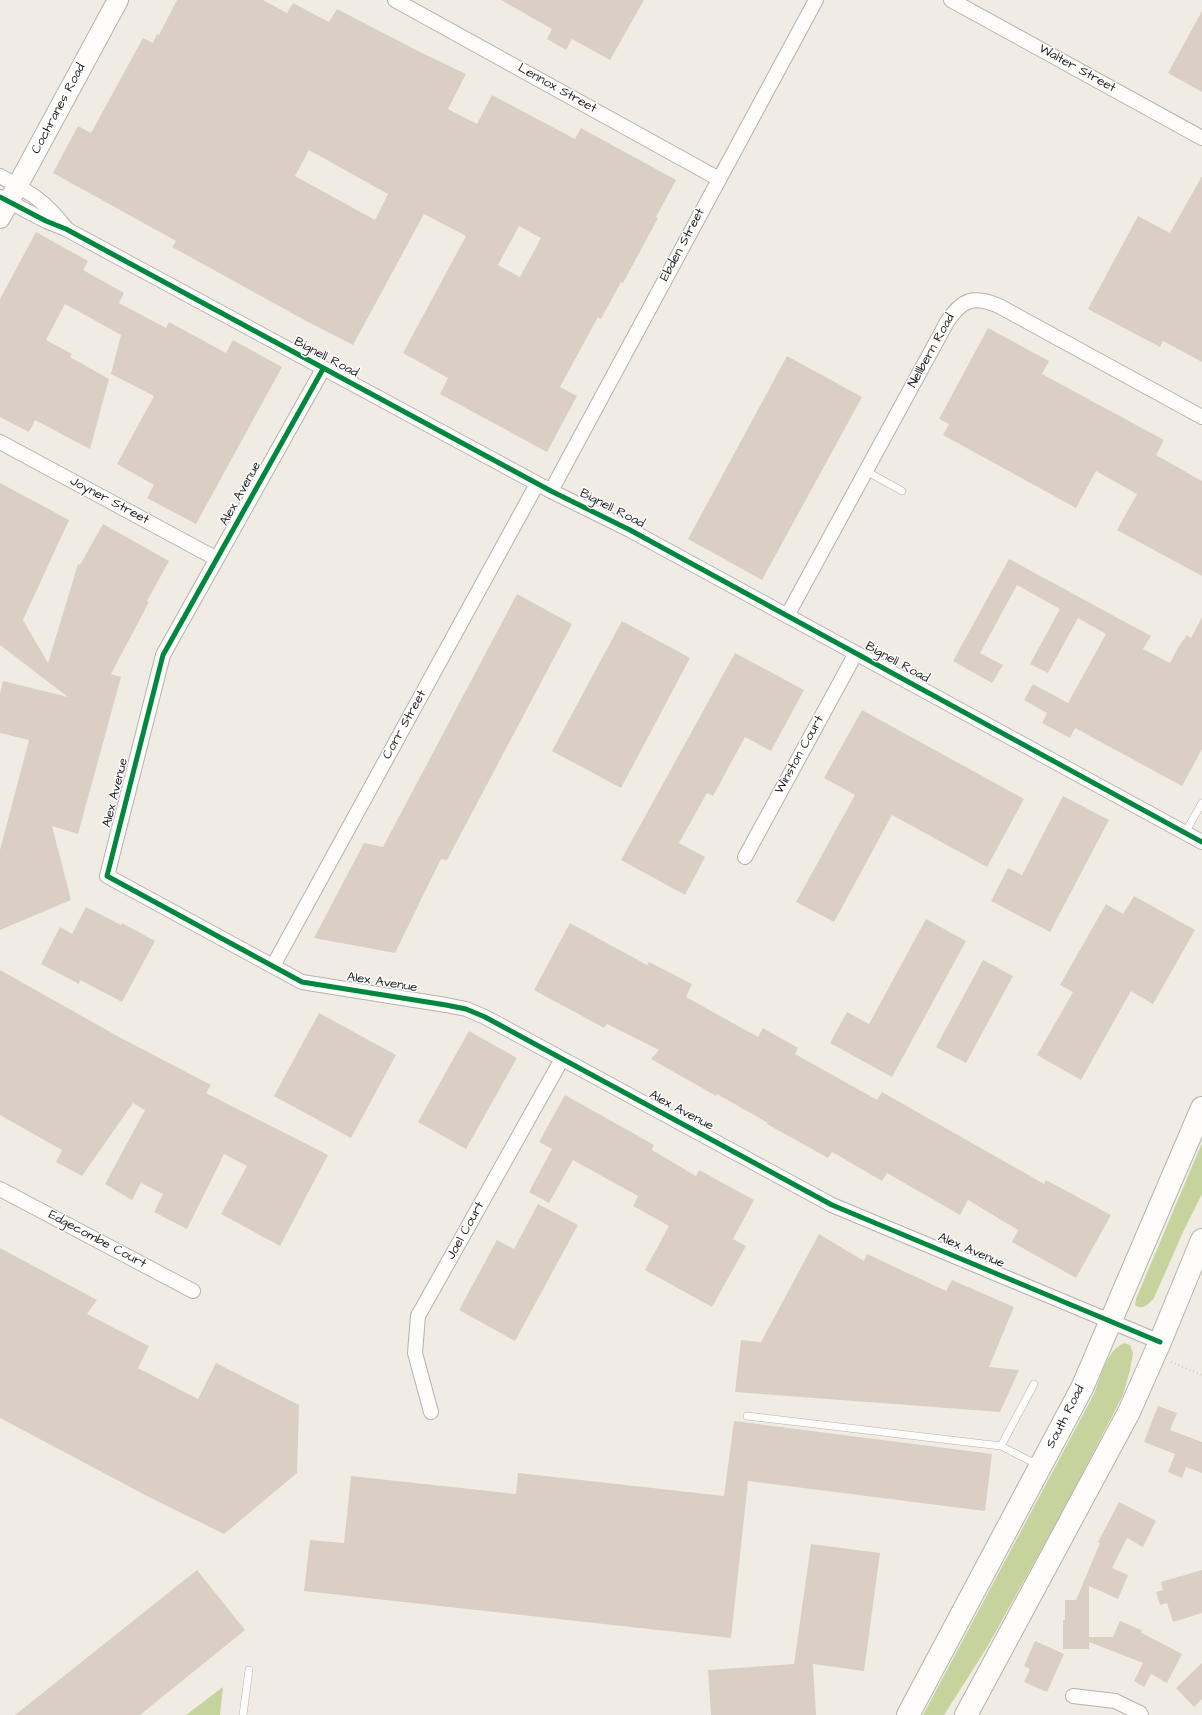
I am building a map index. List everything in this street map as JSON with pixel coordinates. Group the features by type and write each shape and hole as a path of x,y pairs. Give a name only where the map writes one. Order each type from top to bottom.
{"highway":[{"name":"South Road","path":"908,1715 1082,1388 1202,1108"},
{"path":"966,1715 1129,1412 1202,1240"}],"street":[{"name":"Cochranes Road","path":"6,200 118,0"},
{"name":"Lennox Street","path":"395,0 719,178"},
{"name":"Ebden Street","path":"551,491 816,0"},
{"name":"Walter Street","path":"951,0 1202,138"},
{"name":"Bignell Road","path":"0,176 6,200 42,201 66,229 537,484 630,530 1202,842"},
{"name":"Nellbern Road","path":"787,616 947,322 957,308 963,303 971,301 987,301 999,306 1202,417"},
{"name":"Alex Avenue","path":"323,369 163,655 107,876 302,982 466,1009 485,1017 832,1205 1110,1322 1157,1349"},
{"name":"Joyner Street","path":"0,442 217,559"},
{"name":"Corr Street","path":"273,966 537,484"},
{"name":"Winston Court","path":"745,857 856,653"},
{"name":"Joel Court","path":"431,1412 415,1353 418,1316 562,1059"},
{"name":"Edgecombe Court","path":"0,1189 193,1291"},
{"path":"1073,1696 1115,1701 1140,1713 1141,1715"}],"lane":[{"path":"866,471 902,491"},
{"path":"1185,833 1202,803"},
{"path":"1001,1446 1034,1384"},
{"path":"747,1416 1001,1446 1040,1466"},
{"path":"243,1715 248,1670"}],"path":[{"path":"1157,1349 1202,1375"}],"green space":[{"path":"1202,1143 1202,1194 1183,1232 1154,1298 1145,1306 1138,1307 1135,1305 1136,1299"},
{"path":"1124,1343 1130,1345 1133,1353 1123,1395 1065,1507 986,1649 944,1715 923,1715 1094,1394 1108,1358"},
{"path":"223,1687 220,1715 186,1715"}],"building":[{"path":"177,0 263,0 287,13 293,3 329,22 337,9 466,74 448,109 477,124 492,95 575,139 581,128 676,180 656,217 658,218 623,283 621,282 601,319 598,317 560,387 577,396 547,452 440,394 448,378 403,353 466,236 424,214 353,345 172,247 176,241 53,173 78,126 91,133 143,38 153,43 157,34 159,35","holes":["309,150 388,194 375,220 295,176","519,226 541,238 520,277 498,265"]},
{"path":"501,0 644,0 610,60 572,39 566,50 547,39 552,29"},
{"path":"1202,11 1202,92 1168,73"},
{"path":"1202,176 1202,362 1163,341 1160,347 1088,309 1138,216 1170,233"},
{"path":"36,232 88,261 83,270 124,293 119,303 166,328 169,322 226,353 233,340 282,367 196,524 147,498 154,485 117,464 154,396 111,374 121,335 65,304 46,340 72,354 70,357 109,379 90,449 35,420 29,432 0,417 0,299"},
{"path":"988,328 1049,361 1042,374 1164,440 1156,455 1202,481 1202,576 1117,530 1137,494 1096,471 1076,508 943,435 949,424 939,419"},
{"path":"787,356 862,397 762,580 688,539"},
{"path":"0,483 69,520 23,620 48,663 78,564 80,565 103,524 169,561 147,601 149,602 111,674 121,677 78,834 52,826 71,900 0,930 0,850 29,740 0,733 0,694 3,681 68,697 0,645"},
{"path":"1009,559 1151,636 1143,649 1170,663 1187,635 1191,638 1202,617 1202,749 1182,786 1075,728 1070,738 1042,723 1047,713 1024,700 1033,684 1068,703 1106,634 1078,618 1048,673 1030,664 1060,609 1017,585 980,653 1003,665 992,683 953,661"},
{"path":"517,594 572,624 447,860 441,859 395,953 314,938 364,843 383,847"},
{"path":"622,621 690,658 621,788 552,751"},
{"path":"735,653 804,690 771,751 745,737 713,796 707,793 679,843 705,857 685,895 621,860"},
{"path":"862,710 1024,799 987,867 892,815 834,922 796,902 855,795 824,778"},
{"path":"1063,796 1109,820 1050,932 991,901 1008,868 1022,875"},
{"path":"1134,896 1195,930 1153,1004 1131,991 1081,1080 1037,1055 1073,992 1060,985 1106,904 1123,914"},
{"path":"86,907 121,925 122,923 155,941 122,1002 80,980 79,984 41,964 60,927 72,934"},
{"path":"926,919 966,941 892,1077 830,1043 847,1012 869,1024"},
{"path":"570,923 647,965 649,962 692,984 686,997 758,1037 763,1028 798,1048 795,1054 877,1100 882,1092 1044,1184 1046,1180 1111,1215 1076,1278 1012,1242 1018,1230 968,1200 960,1215 887,1173 882,1181 832,1152 828,1158 717,1094 716,1096 651,1059 659,1050 607,1024 604,1028 534,990"},
{"path":"983,960 1013,976 966,1063 936,1047"},
{"path":"0,970 119,1037 211,1085 206,1093 328,1155 280,1246 221,1214 247,1166 224,1154 187,1229 154,1212 163,1194 141,1183 132,1200 105,1184 145,1110 133,1103 82,1176 56,1162 62,1150 0,1115"},
{"path":"319,1013 396,1055 351,1138 274,1096"},
{"path":"469,1031 517,1058 466,1149 418,1122"},
{"path":"565,1095 654,1145 652,1150 696,1176 699,1170 754,1200 733,1239 746,1246 712,1307 645,1270 669,1226 633,1206 638,1196 573,1160 549,1203 529,1192 552,1149 539,1142"},
{"path":"538,1204 578,1225 515,1341 459,1310 497,1240 514,1249"},
{"path":"819,1234 864,1261 867,1254 946,1291 952,1280 1014,1307 989,1367 1019,1370 1000,1412 735,1392 741,1340 761,1342"},
{"path":"0,1248 97,1300 87,1314 149,1346 138,1368 198,1399 216,1363 299,1405 297,1473 224,1534 147,1496 0,1418"},
{"path":"1158,1406 1177,1413 1170,1430 1202,1442 1202,1473 1186,1467 1182,1478 1168,1472 1175,1454 1144,1442"},
{"path":"734,1421 992,1454 985,1511 748,1481 731,1638 304,1591 310,1540 344,1543 351,1476 516,1494 518,1473 724,1496"},
{"path":"1119,1502 1156,1521 1143,1547 1127,1538 1112,1568 1128,1575 1118,1599 1089,1586 1089,1637 1113,1637 1120,1621 1143,1631 1140,1632 1182,1654 1167,1683 1151,1674 1144,1687 1134,1681 1143,1663 1089,1642 1089,1649 1063,1649 1065,1600 1076,1600 1100,1543 1098,1542"},
{"path":"811,1544 880,1553 864,1671 813,1664 816,1715 711,1715 708,1670 794,1664"},
{"path":"197,1570 245,1630 140,1715 15,1715"},
{"path":"1202,1570 1202,1613 1173,1622 1167,1603 1160,1605 1156,1592 1163,1590 1161,1582"},
{"path":"1035,1641 1064,1654 1047,1692 1024,1682 1030,1669 1024,1666"},
{"path":"1202,1663 1202,1699 1194,1707 1176,1688"}],"cycle path":[{"path":"0,197 46,221 66,229 551,491 630,530 1202,842"},
{"path":"323,369 163,655 107,876 302,982 446,1005 466,1009 485,1017 832,1205 1160,1342"}]}
